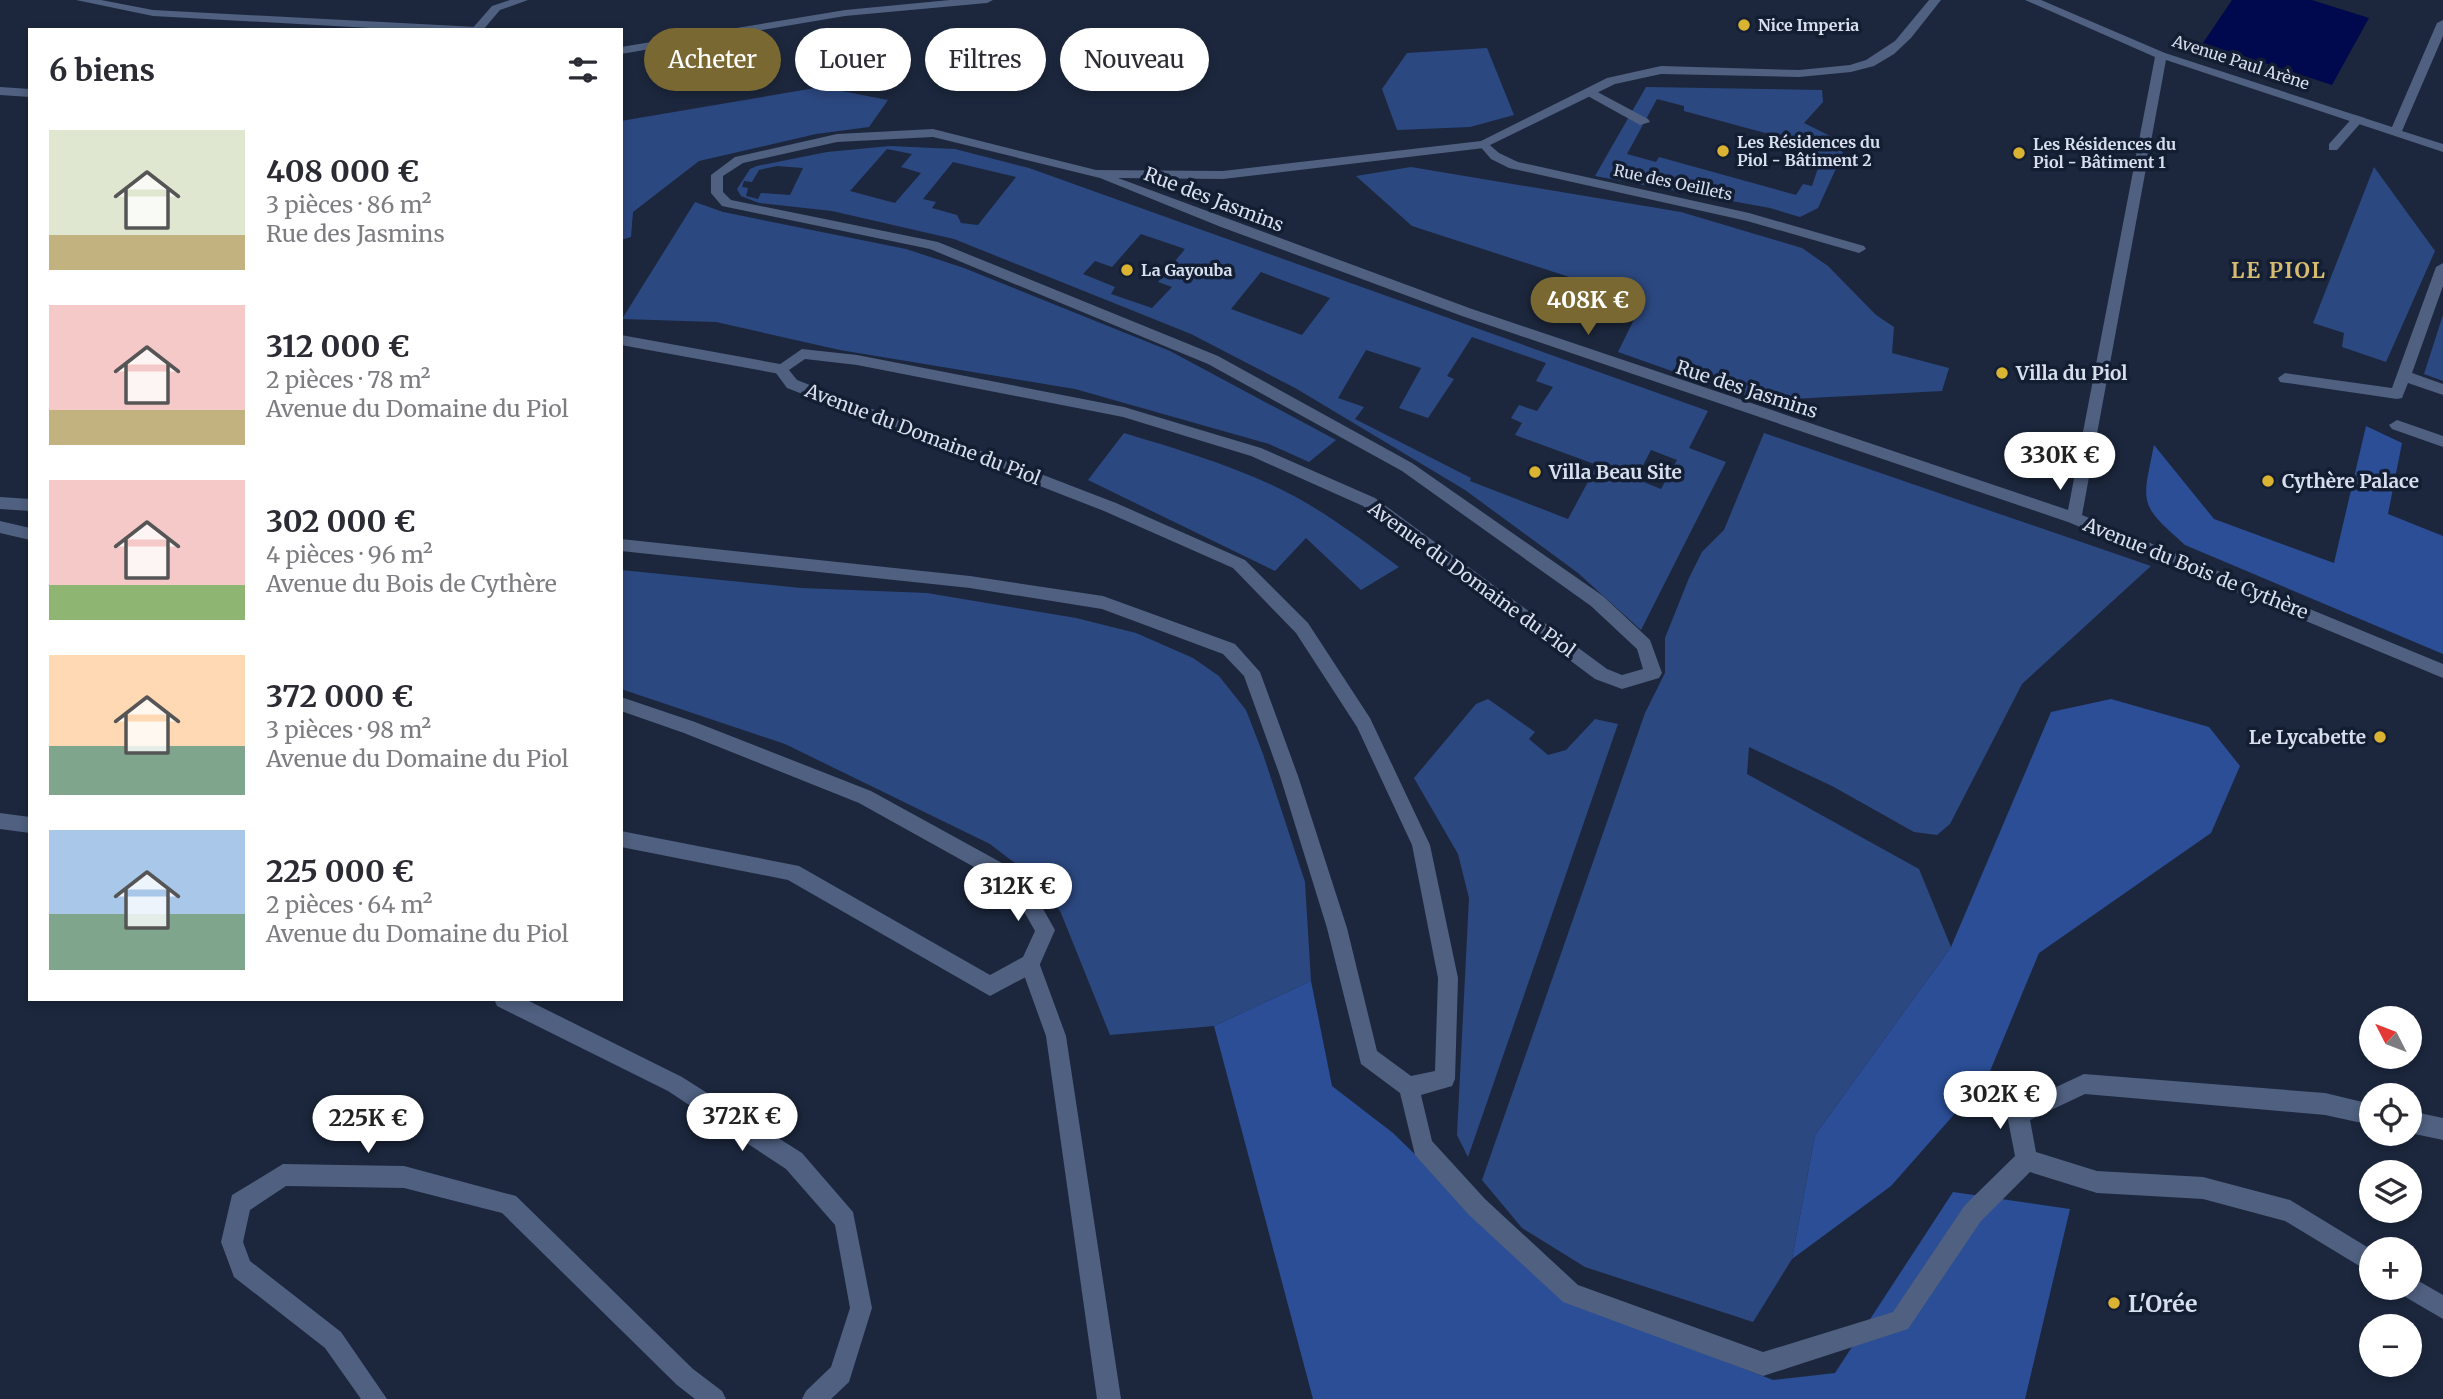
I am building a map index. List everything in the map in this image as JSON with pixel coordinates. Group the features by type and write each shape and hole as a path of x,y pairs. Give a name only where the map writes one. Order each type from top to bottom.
{"street":[{"path":"82,0 153,13 439,28"},
{"path":"479,28 496,8 522,0"},
{"path":"623,51 845,13 987,0"},
{"name":"Avenue du Domaine du Piol","path":"1409,1087 1445,1079 1448,978 1421,845 1363,723 1303,628 1239,564 1097,502 792,384 780,369 802,354 857,360 1124,412 1256,452 1369,502 1601,674 1622,682 1653,673 1644,645 1597,601 1407,467 1213,360 933,245 765,213 727,203 717,193 717,175 740,160 837,138 933,133 1096,174 1223,175 1484,144 1590,92 1635,74 1661,70 1824,71 1871,63 1905,40 1935,0"},
{"name":"Avenue Paul Arène","path":"2031,0 2161,55 2359,118 2443,148"},
{"path":"2396,131 2443,23"},
{"name":"Avenue du Bois de Cythère","path":"2161,55 2074,518 2443,671"},
{"path":"0,90 28,93"},
{"path":"1590,92 1644,122"},
{"path":"2333,147 2359,118"},
{"name":"Rue des Oeillets","path":"1484,144 1495,156 1514,165 1749,217 1859,249"},
{"name":"Rue des Jasmins","path":"1096,174 1268,241 1631,371 2074,518"},
{"path":"2285,378 2397,394 2443,267"},
{"path":"623,340 780,369"},
{"path":"2403,375 2443,390"},
{"path":"2397,425 2443,442"},
{"path":"0,503 28,505"},
{"path":"0,527 28,534"},
{"path":"623,545 970,582 1103,603 1229,649 1251,672 1289,776 1338,928 1368,1057 1409,1087 1423,1147 1477,1207 1571,1294 1763,1364 1900,1321 1973,1213 2027,1160"},
{"path":"623,705 689,727 864,797 1017,881 1045,930 1030,964 990,986 792,872 623,839"},
{"path":"0,821 28,825"},
{"path":"1030,964 1056,1036 1109,1399"},
{"path":"508,1001 675,1084 762,1140 794,1161 845,1220 861,1308 841,1374 814,1399"},
{"path":"2027,1160 2018,1115 2084,1084 2325,1104 2359,1111"},
{"path":"2422,1125 2443,1129"},
{"path":"2027,1160 2097,1182 2203,1188 2290,1211 2359,1254"},
{"path":"375,1399 333,1339 242,1269 232,1242 240,1203 283,1175 404,1177 509,1204 685,1377 714,1399"},
{"path":"2422,1295 2443,1308"}],"shaded area":[{"path":"2232,0 2312,0 2369,18 2332,85 2203,43"},
{"path":"1487,48 1514,115 1470,127 1397,130 1382,89 1407,53"},
{"path":"1646,87 1822,90 1823,102 1804,123 1836,139 1843,153 1818,208 1800,217 1770,208 1595,176","holes":["1657,99 1684,106 1684,111 1817,147 1812,160 1820,162 1812,186 1803,184 1796,195 1659,157 1656,162 1627,154"]},
{"path":"797,91 842,91 888,100 869,127 816,134 699,161 633,212 631,237 623,239 623,121"},
{"path":"890,146 955,149 1029,168 1708,411 1689,448 1726,462 1641,630 1578,573 1465,490 1297,389 1191,334 954,239 832,211 759,203 741,196 737,189 750,169 757,166 827,152","holes":["887,149 912,154 901,167 921,173 895,203 850,191","953,162 1016,177 978,225 961,223 957,215 932,208 936,202 923,199","777,166 803,168 790,195 761,193 758,199 746,196 748,188 742,187 744,181 752,182 759,170","1141,234 1185,249 1158,282 1172,287 1152,308 1111,294 1115,287 1083,274 1095,261 1112,267","1261,272 1330,298 1302,335 1231,309","1472,337 1546,363 1536,381 1553,387 1537,411 1519,405 1511,418 1522,423 1515,435 1597,465 1568,519 1470,481 1471,478 1355,419 1364,407 1338,398 1366,350 1421,368 1399,408 1428,418 1454,379 1447,376","1651,450 1677,460 1661,489 1636,479"]},
{"path":"1411,167 1681,212 1802,248 1828,266 1876,315 1894,327 1892,353 1949,368 1942,391 1757,401 1618,352 1643,301 1412,226 1356,176"},
{"path":"2374,167 2435,251 2386,362 2342,347 2344,333 2313,323"},
{"path":"695,202 723,212 906,249 964,268 1170,351 1336,440 1309,462 1269,444 1075,389 840,350 716,322 623,317"},
{"path":"2443,315 2443,381 2424,374"},
{"path":"2366,426 2402,443 2388,514 2443,536 2443,654 2185,545 2151,511 2147,502 2147,480 2154,445 2214,519 2334,563"},
{"path":"1124,433 1217,463 1289,493 1322,512 1399,567 1361,590 1306,538 1275,571 1088,480"},
{"path":"1764,433 2151,566 2022,684 1950,824 1937,835 1914,832 1832,786 1749,747 1747,774 1919,869 1951,947 1815,1135 1792,1259 1753,1322 1585,1267 1522,1228 1482,1180 1645,713 1665,673 1665,638 1702,552 1724,530"},
{"path":"623,570 801,588 927,593 1076,618 1136,633 1193,658 1219,676 1246,710 1263,754 1305,882 1311,981 1214,1026 1110,1035 1061,913 1042,884 990,844 785,744 623,690"},
{"path":"1488,699 1535,732 1529,739 1548,755 1566,750 1595,719 1618,724 1468,1157 1457,1135 1469,898 1458,854 1414,778 1476,704"},
{"path":"2111,699 2209,727 2240,766 2211,833 2039,953 1988,1076 1891,1186 1792,1259 1815,1135 1951,947 2051,712"},
{"path":"1311,981 1332,1086 1393,1133 1565,1300 1773,1380 1835,1373 1953,1192 2070,1209 2025,1399 1313,1399 1214,1026"}],"place":[{"name":"Nice Imperia","path":"1744,25"},
{"name":"Les Résidences du Piol - Bâtiment 2","path":"1723,151"},
{"name":"Les Résidences du Piol - Bâtiment 1","path":"2019,153"},
{"name":"La Gayouba","path":"1127,270"},
{"name":"Villa du Piol","path":"2002,373"},
{"name":"Villa Beau Site","path":"1535,472"},
{"name":"Cythère Palace","path":"2268,481"},
{"name":"Le Lycabette","path":"2380,737"},
{"name":"L'Orée","path":"2114,1303"}],"district":[{"name":"LE PIOL","path":"2279,270"}]}
